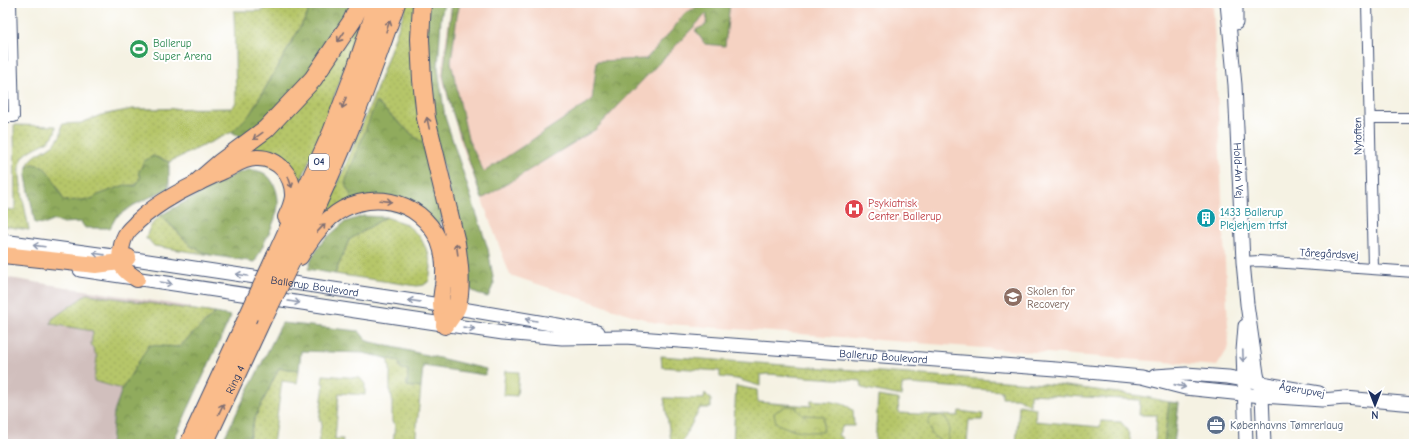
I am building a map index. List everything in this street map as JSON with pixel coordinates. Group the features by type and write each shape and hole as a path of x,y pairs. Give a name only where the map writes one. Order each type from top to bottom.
{"highway":[{"path":"198,182 220,163 266,130 313,79 352,21 360,3"},
{"name":"O4","path":"284,257 355,72 378,3"},
{"name":"O4","path":"188,444 284,257 328,180 372,73 396,3"},
{"path":"422,3 420,39 426,118 457,249 459,278 449,306 446,325"}],"main road":[{"path":"137,279 125,271 122,259 124,239 127,231 150,210 198,182 246,159 266,159 276,163 285,170 290,178 293,189 293,199 290,207 284,257"},
{"path":"284,257 311,239 330,218 337,213 355,204 368,201 381,200 394,202 416,212 425,220 439,241 443,253 449,306"},
{"path":"3,256 96,265 122,259"},
{"name":"Ring 4","path":"205,444 254,318"}],"street":[{"path":"3,117 14,117 11,3"},
{"name":"Hold-An Vej","path":"1227,3 1235,85 1243,262 1247,304 1259,382 1254,395 1246,444"},
{"name":"Hold-An Vej","path":"1235,85 1236,3"},
{"name":"Nytoften","path":"1367,3 1373,268"},
{"path":"1370,118 1414,118"},
{"name":"Ballerup Boulevard","path":"3,241 449,306 625,337"},
{"name":"Ballerup Boulevard","path":"3,256 137,279 504,333 562,338 625,337 1044,367 1142,377 1185,388 1254,395"},
{"name":"Tåregårdsvej","path":"1243,262 1373,268 1414,272"},
{"name":"Hold-An Vej","path":"1247,304 1243,351 1244,379 1254,395 1264,444"},
{"name":"Ballerup Boulevard","path":"1142,377 1186,374 1244,379"},
{"name":"Ågerupvej","path":"1244,379 1345,398 1414,404"},
{"path":"1254,395 1256,444"},
{"name":"Ågerupvej","path":"1254,395 1322,400 1345,398"}],"shaded area":[{"name":"Psykiatrisk Center Ballerup","path":"451,3 1213,3 1229,347 1217,366 656,323 510,275 461,143 441,75"},
{"path":"3,277 191,307 139,444 3,444"}],"green space":[{"path":"263,3 311,3 307,15 250,114 232,132 169,162 153,156 136,185 130,185 109,191 86,200 64,201 52,177 32,164 27,167 33,158 57,141 61,135 62,124 81,123 101,115 133,109 231,108 235,104 236,100 234,11 263,11"},
{"path":"311,3 352,3 329,45 309,75 245,140 232,132 250,114 307,15"},
{"path":"407,3 417,3 424,145 376,102 353,201 328,216 323,213 339,181 374,96"},
{"path":"429,3 444,3 441,18 438,68 445,117 488,249 494,283 488,297 477,294 469,288 462,242 434,132 423,26"},
{"path":"452,3 460,3 451,62 468,139 484,172 592,100 597,61 646,59 673,29 684,14 702,3 730,3 725,46 705,44 695,30 706,25 707,13 596,129 482,199 451,108 443,75"},
{"path":"366,10 324,124 299,186 292,175 242,155"},
{"path":"376,102 424,145 444,210 438,226 433,220 353,201 345,183"},
{"path":"14,125 56,126 55,133 52,137 26,154 20,165 22,193 29,230 3,226 3,209 15,210"},
{"path":"153,156 169,162 169,188 134,205 116,217 110,228 85,228 81,222 61,223 54,220 46,224 35,223 26,176 27,167 32,164 43,166 52,177 64,201 92,199 98,195 125,185 136,186 141,176 138,174 144,161"},
{"path":"249,170 257,171 268,176 276,190 278,201 275,220 255,262 210,255 192,247 161,215 237,173"},
{"path":"161,215 192,247 210,255 154,246 148,239 146,239 151,226"},
{"path":"363,216 386,217 349,240 335,274 308,269 313,255 324,240 345,222"},
{"path":"386,217 406,224 420,237 428,252 431,267 429,281 424,285 417,286 335,274 349,240"},
{"path":"87,294 215,313 179,347 149,346 122,389 94,381 97,357 91,344 93,331 51,324 52,319"},
{"path":"215,313 231,316 172,444 111,444 114,412 122,389 149,345 179,347"},
{"path":"282,323 359,331 367,341 486,369 485,375 423,366 421,388 407,386 408,370 400,369 399,361 363,353 301,351 299,370 279,368 254,420 249,438 258,444 221,444"},
{"path":"661,356 1059,385 1141,396 1169,402 1164,444 1155,444 1157,415 1139,415 1140,400 1030,394 1030,405 1017,398 1002,398 1002,391 909,384 902,385 901,396 862,388 861,381 767,374 760,375 760,386 737,379 720,377 720,371 662,367"},
{"path":"389,358 399,361 408,370 407,386 421,388 415,444 393,444 395,424 392,422 390,367 388,365"},
{"path":"279,368 299,370 297,383 282,381 273,444 258,444 249,439 254,420"},
{"path":"505,371 519,372 517,396 503,395"},
{"path":"323,375 360,378 365,384 365,395 339,393 335,439 343,439 342,444 318,444 322,421 319,421 324,384 322,383"},
{"path":"736,386 757,390 758,402 811,406 811,400 843,404 853,410 854,426 843,426 838,435 843,438 839,444 733,444"},
{"path":"705,393 711,400 711,408 700,408 681,444 671,441 664,398 704,399"},
{"path":"878,396 898,399 899,413 958,416 959,411 983,414 982,420 969,420 967,444 875,444"},
{"path":"1169,402 1179,403 1174,444 1164,444"},
{"path":"1019,405 1036,408 1035,421 1100,427 1101,421 1121,422 1128,432 1130,444 1016,444"},
{"path":"786,406 797,407 797,410 803,415 824,416 823,432 793,429 776,423 774,413"},
{"path":"942,415 949,424 947,442 942,442 932,435 928,423 931,417"}],"place":[{"name":"Ballerup Super Arena","path":"139,49"},
{"name":"Psykiatrisk Center Ballerup","path":"854,209"},
{"name":"1433 Ballerup Plejehjem trfst","path":"1206,218"},
{"name":"Skolen for Recovery","path":"1013,297"},
{"name":"Københavns Tømrerlaug","path":"1216,425"}]}
